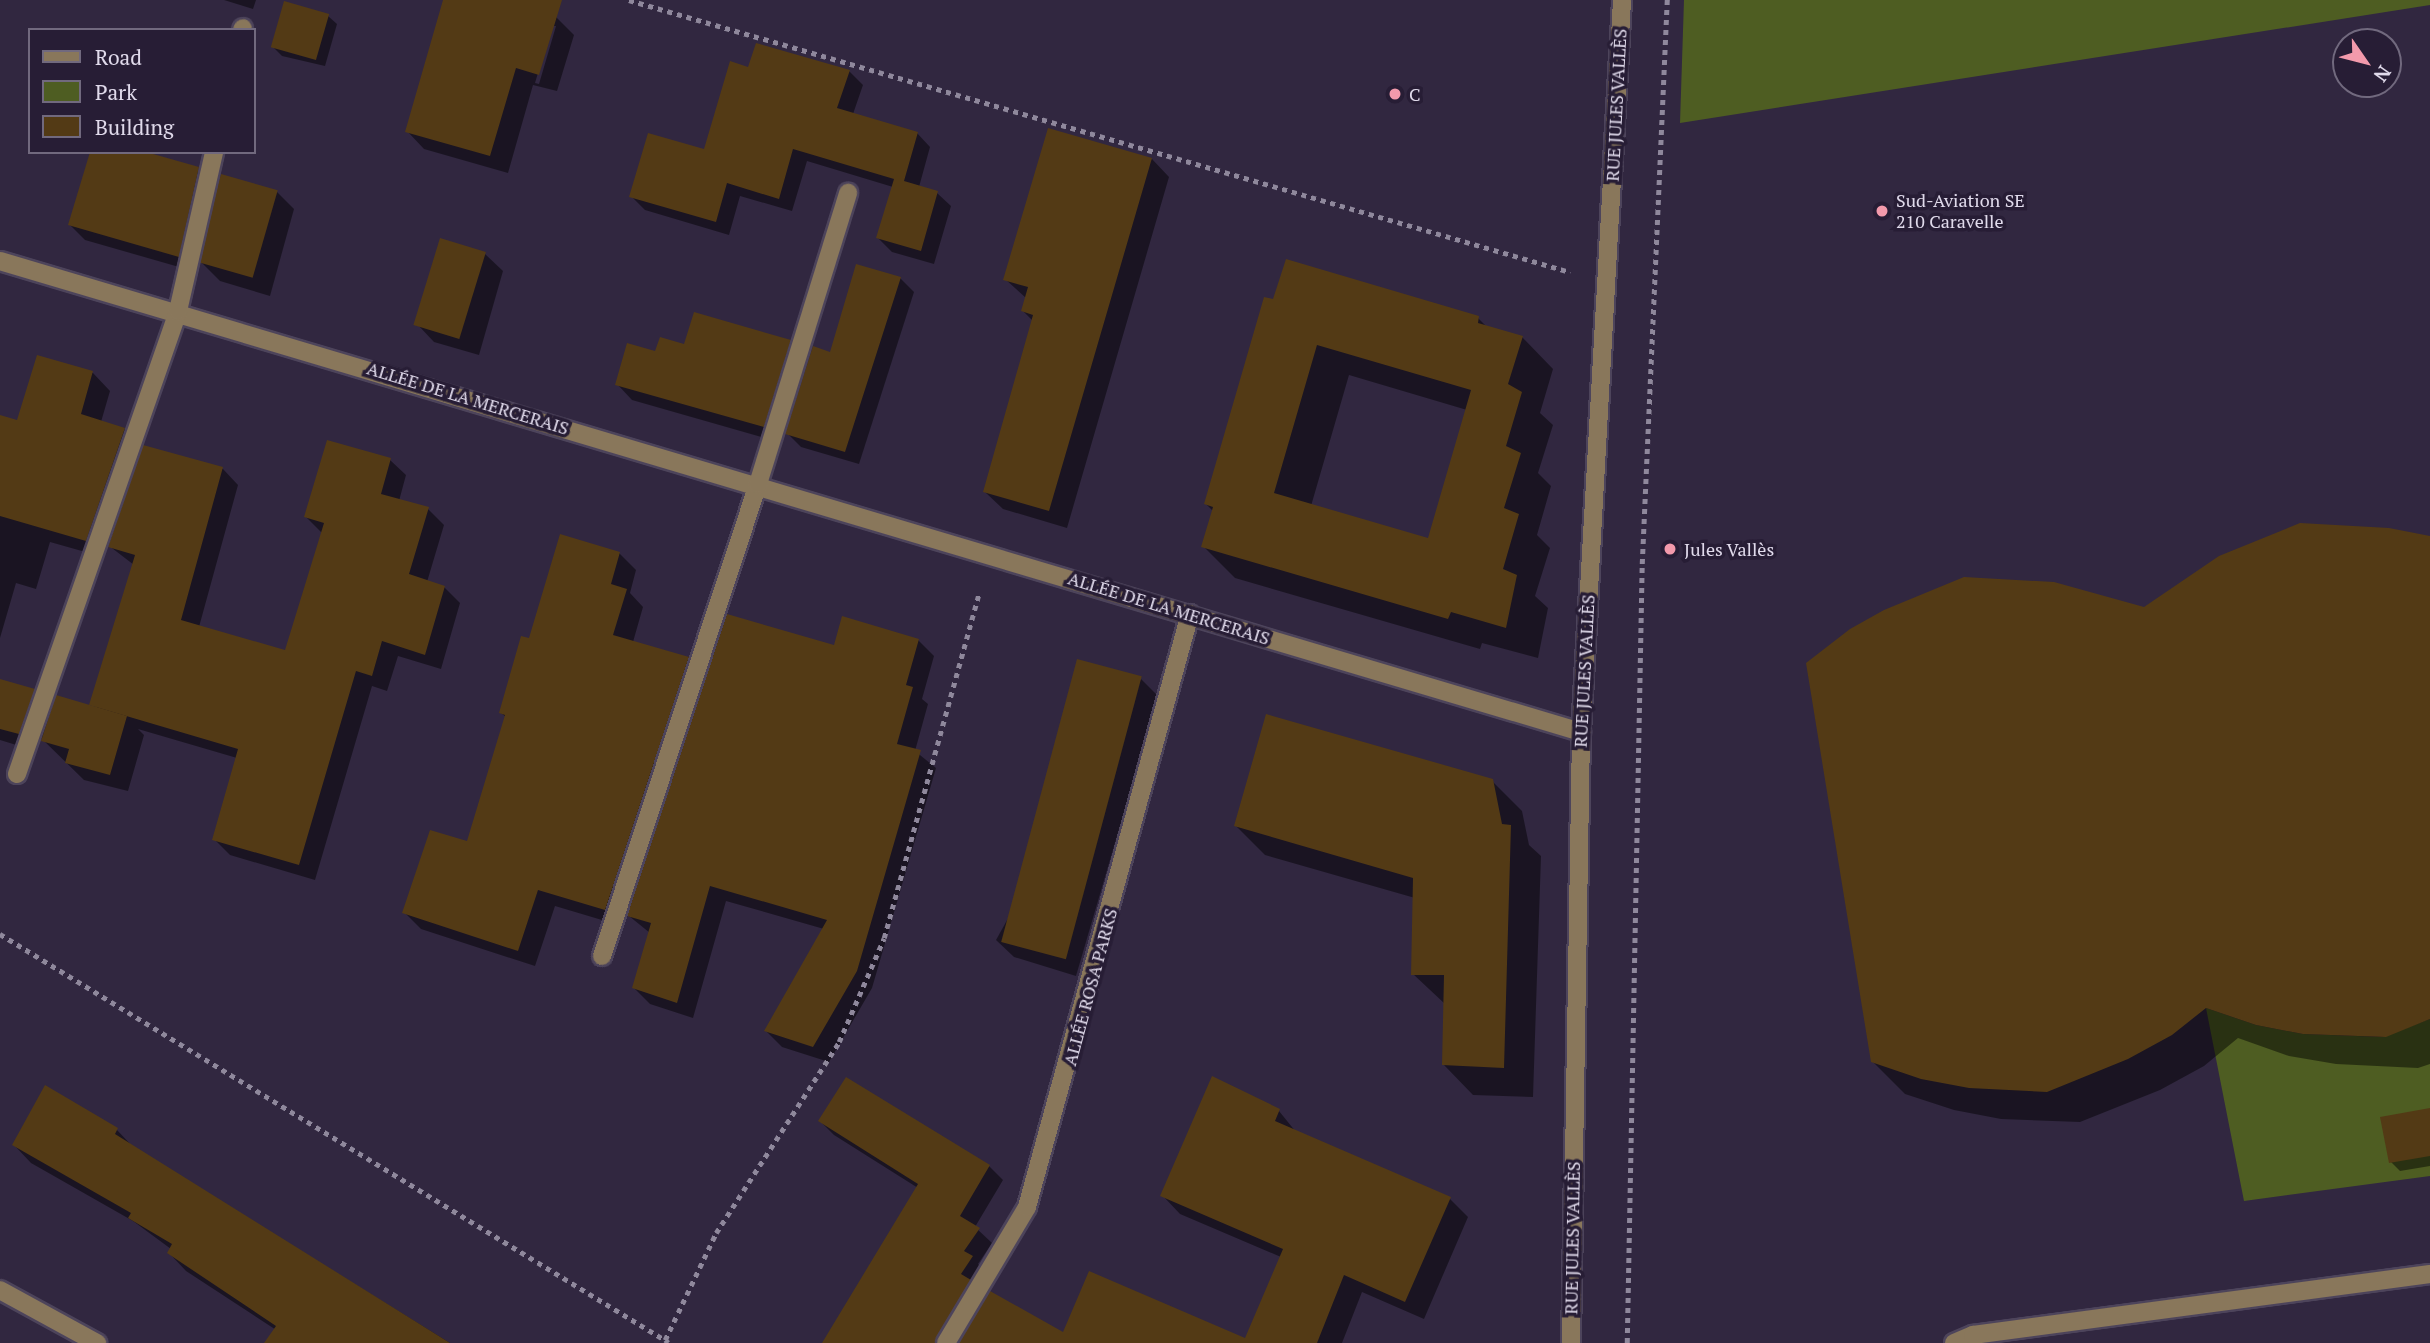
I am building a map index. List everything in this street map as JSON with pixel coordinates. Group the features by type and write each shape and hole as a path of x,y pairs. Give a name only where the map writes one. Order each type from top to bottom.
{"street":[{"name":"RUE JULES VALLÈS","path":"1571,1343 1581,732 1604,282 1615,155 1622,0"},
{"path":"17,774 178,311 214,154"},
{"path":"602,956 758,484 848,194"},
{"name":"ALLÉE DE LA MERCERAIS","path":"0,261 178,311 1581,732"},
{"name":"ALLÉE ROSA PARKS","path":"946,1343 1027,1207 1189,614"},
{"path":"1954,1343 1973,1335 2430,1274"},
{"path":"0,1290 97,1343"}],"path":[{"path":"629,0 1604,282"},
{"path":"1627,1343 1643,564 1659,100 1667,0"},
{"path":"0,934 667,1342 716,1233 839,1042 884,938 989,555"}],"green space":[{"path":"1684,0 2430,0 2430,5 1680,123"},
{"path":"2206,1008 2256,1025 2303,1034 2382,1037 2430,1019 2430,1176 2244,1201"}],"building":[{"path":"443,0 562,0 539,75 516,68 490,156 405,132"},
{"path":"284,1 329,14 316,60 271,47"},
{"path":"756,43 850,70 837,108 918,132 904,181 938,191 921,251 876,238 894,179 793,149 779,199 727,183 716,222 629,197 648,133 704,149 730,61 748,67"},
{"path":"1048,128 1152,158 1049,511 983,492 1033,315 1021,311 1028,287 1003,280"},
{"path":"89,154 153,154 199,167 179,257 68,225"},
{"path":"221,174 278,190 253,278 196,261"},
{"path":"440,238 486,252 459,339 413,325"},
{"path":"1286,259 1479,316 1478,323 1523,336 1508,384 1522,392 1506,446 1521,453 1504,508 1519,514 1503,569 1517,575 1506,628 1451,612 1448,619 1201,547 1213,507 1204,504 1264,297 1273,299","holes":["1317,345 1471,390 1428,538 1274,493"]},
{"path":"856,264 901,277 845,452 785,434 813,346 830,352"},
{"path":"694,312 791,340 764,427 615,385 627,343 655,351 660,337 684,344"},
{"path":"37,355 93,371 81,414 125,428 86,541 0,516 0,415 17,420"},
{"path":"327,440 391,458 381,494 429,507 409,574 445,586 425,655 382,641 372,676 356,671 299,865 212,840 238,749 89,705 135,555 108,547 143,445 223,467 181,620 285,650 324,523 304,517"},
{"path":"2300,523 2389,528 2430,536 2430,1019 2386,1037 2303,1034 2256,1025 2206,1008 2172,1035 2128,1059 2047,1092 1969,1088 1921,1079 1871,1062 1806,663 1850,629 1884,610 1964,577 2054,582 2144,607 2219,556"},
{"path":"560,534 620,552 611,584 627,589 613,635 689,657 605,910 538,890 518,951 402,913 430,830 467,841 505,715 499,713 521,636 529,638"},
{"path":"727,614 834,645 842,616 919,639 906,685 913,687 897,744 921,750 857,971 813,1047 764,1031 827,920 710,886 677,1003 632,988 651,923 627,916"},
{"path":"1077,659 1142,676 1066,959 1001,942"},
{"path":"0,679 35,689 19,734 0,729"},
{"path":"56,695 127,716 110,775 65,763 69,749 41,741"},
{"path":"1266,714 1493,779 1502,824 1511,825 1504,1068 1442,1065 1444,975 1411,975 1413,878 1234,826"},
{"path":"1212,1076 1280,1109 1275,1121 1451,1197 1405,1302 1344,1275 1317,1343 959,1343 990,1291 1063,1332 1089,1271 1245,1338 1283,1249 1160,1196"},
{"path":"846,1077 990,1165 960,1216 980,1228 964,1251 973,1256 961,1274 971,1280 935,1343 822,1343 918,1184 818,1121"},
{"path":"45,1085 118,1128 115,1134 450,1343 264,1343 276,1326 167,1253 172,1244 128,1218 131,1213 12,1145"},
{"path":"2430,1108 2430,1156 2389,1163 2380,1117"}],"place":[{"name":"C","path":"1395,94"},
{"name":"Sud-Aviation SE 210 Caravelle","path":"1882,211"},
{"name":"Jules Vallès","path":"1670,549"}]}
